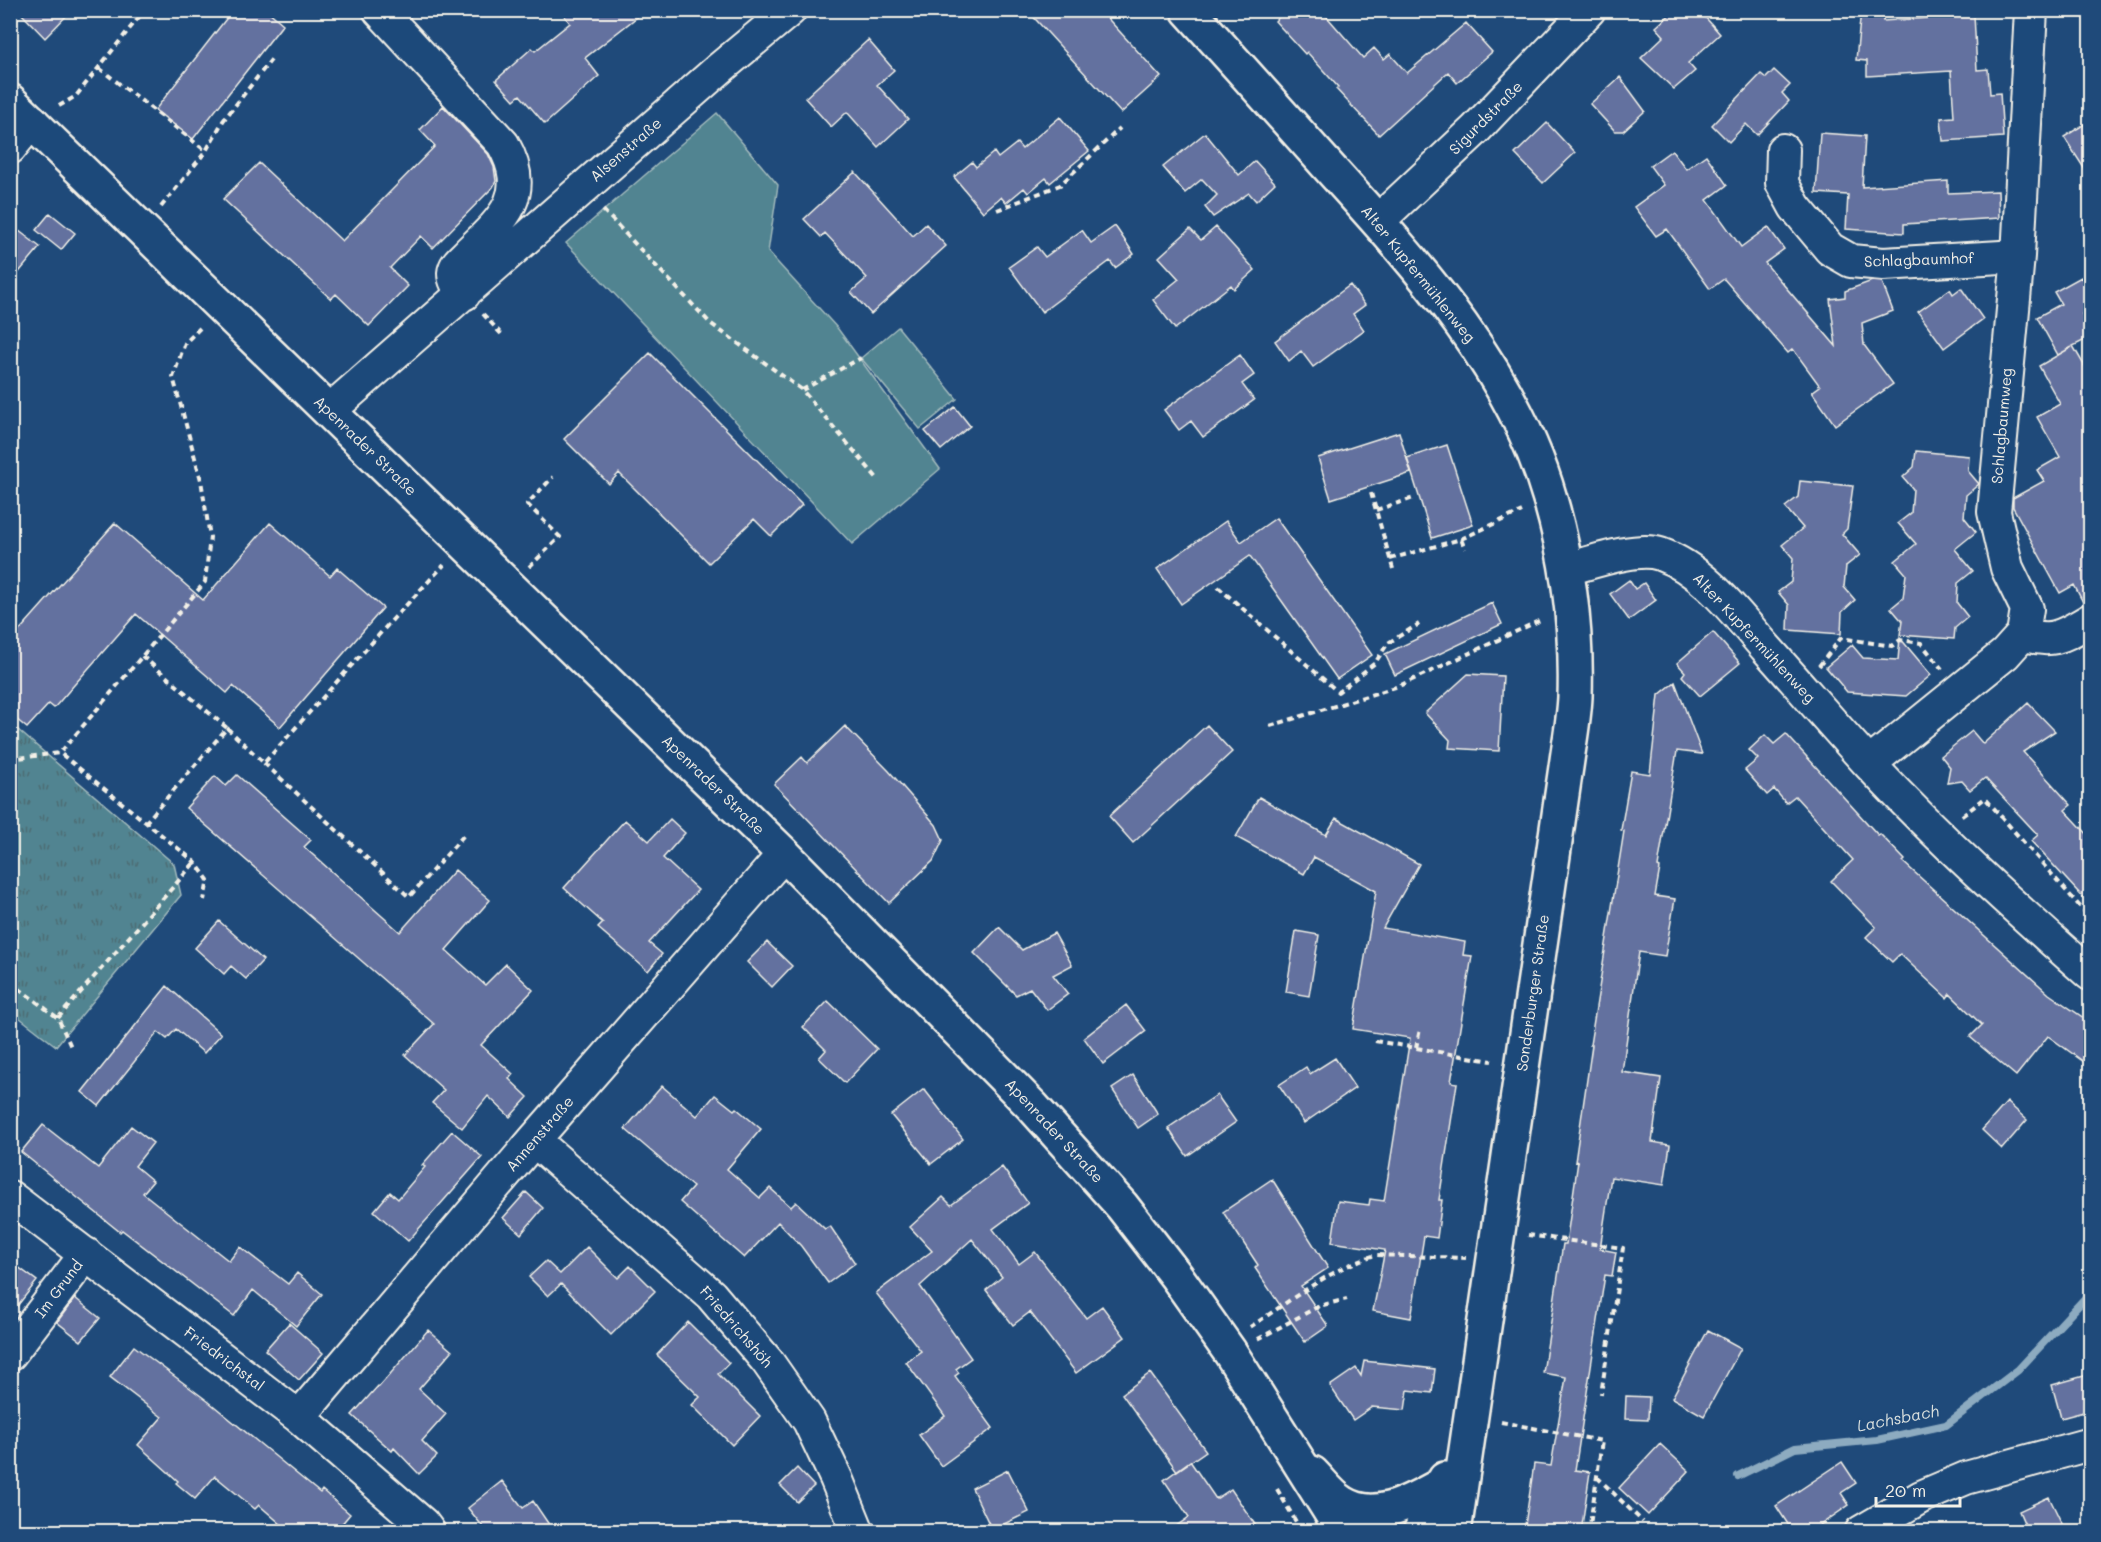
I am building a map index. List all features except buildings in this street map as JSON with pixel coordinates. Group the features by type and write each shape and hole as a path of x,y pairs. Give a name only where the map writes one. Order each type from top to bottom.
{"street":[{"path":"379,10 503,144 511,157 516,178 513,198 507,213 497,226 458,263 454,273 456,283 464,294"},
{"name":"Alsenstraße","path":"329,411 719,69 790,10"},
{"name":"Alter Kupfermühlenweg","path":"1188,10 1378,221 1445,302 1484,357 1524,431 1550,499 1567,569 1626,553 1658,553 1694,572 1735,613 1869,764 1938,835 2091,974"},
{"name":"Sigurdstraße","path":"1378,221 1475,130 1589,10"},
{"name":"Schlagbaumweg","path":"2023,634 2027,609 2007,568 1994,512 2018,256 2031,10"},
{"path":"10,148 21,111"},
{"name":"Apenrader Straße","path":"21,111 784,854 1032,1106 1122,1206 1177,1277 1230,1352 1342,1532"},
{"name":"Schlagbaumhof","path":"1783,150 1782,183 1795,207 1830,249 1851,261 1883,264 2018,256"},
{"name":"Sonderburger Straße","path":"1454,1532 1573,710 1575,652 1567,569"},
{"path":"1869,764 2005,654 2023,634 2041,640 2060,637 2091,620"},
{"name":"Annenstraße","path":"299,1417 534,1140 784,854"},
{"name":"Friedrichshöh","path":"534,1140 711,1295 767,1361 809,1421 858,1532"},
{"name":"Friedrichstal","path":"10,1197 299,1417 423,1524 429,1532"},
{"name":"Im Grund","path":"10,1354 86,1254"},
{"name":"Sonderburger Straße","path":"1420,1532 1443,1484 1470,1416"},
{"path":"1861,1532 1921,1497 1966,1478 2091,1444"},
{"path":"1297,1459 1342,1503 1366,1512 1398,1507 1443,1484"}],"path":[{"path":"21,111 76,96 144,11"},
{"path":"163,204 206,152 223,121 274,56"},
{"path":"99,68 206,152"},
{"path":"997,210 1060,185 1120,128"},
{"path":"583,188 710,323 802,390 877,478"},
{"path":"10,759 60,753 205,582 210,537 201,480 173,377 185,343 221,305"},
{"path":"802,390 861,358"},
{"path":"510,586 560,537 527,504 553,477"},
{"path":"1371,494 1393,569"},
{"path":"1376,510 1414,498"},
{"path":"1390,559 1461,539 1550,499"},
{"path":"1461,539 1465,549"},
{"path":"264,763 431,579"},
{"path":"1218,587 1338,692 1375,663 1388,643 1419,624"},
{"path":"1270,726 1399,686 1571,606"},
{"path":"1802,688 1841,639 1892,646 1900,640 1921,643 1960,690"},
{"path":"142,656 227,728 410,897 465,834"},
{"path":"146,822 227,728"},
{"path":"60,753 195,862 208,880 204,900"},
{"path":"1961,818 1985,798 2091,918"},
{"path":"58,1018 195,862"},
{"path":"10,982 58,1018 72,1049"},
{"path":"1416,1048 1420,1029"},
{"path":"1375,1041 1489,1060"},
{"path":"1498,1230 1623,1248 1601,1394"},
{"path":"1264,1318 1340,1269 1362,1258 1376,1255 1456,1257"},
{"path":"1274,1332 1319,1306 1347,1299"},
{"path":"1470,1416 1602,1441 1588,1532"},
{"path":"1597,1476 1643,1522"}],"green space":[{"path":"717,113 778,185 768,252 838,329 940,469 852,544 566,243"},
{"path":"898,327 957,399 920,429 861,358"},
{"path":"10,723 174,864 181,895 56,1046 11,1011"}],"waterway":[{"name":"Lachsbach","path":"1738,1476 1795,1448 1877,1440 1946,1425 2018,1370 2090,1293"}]}
